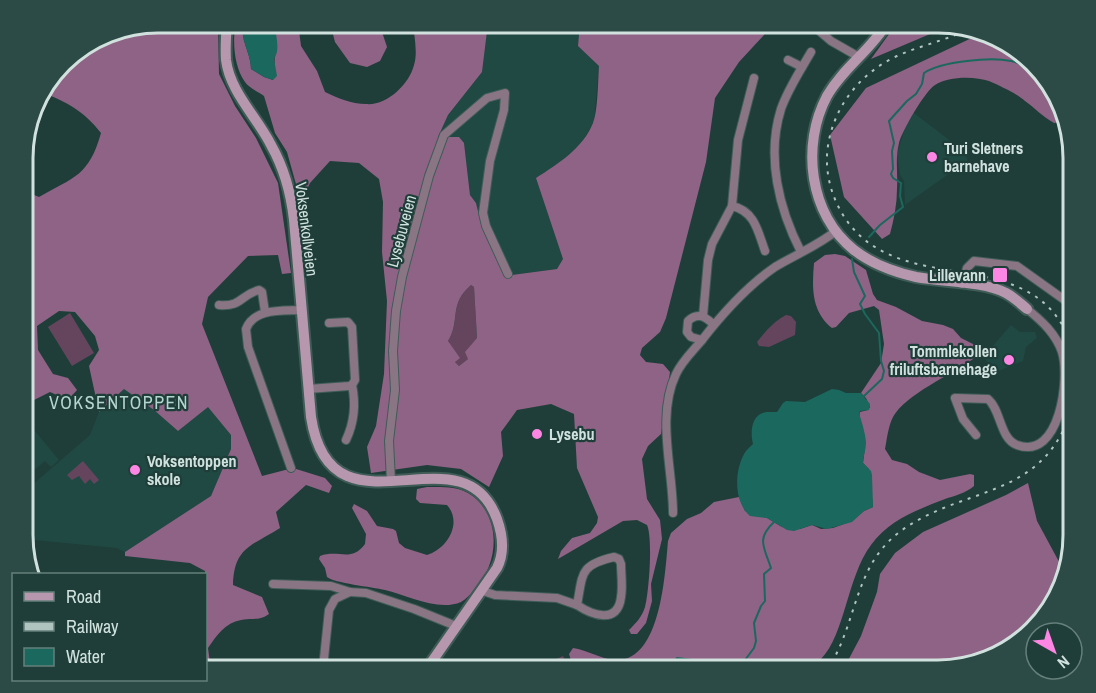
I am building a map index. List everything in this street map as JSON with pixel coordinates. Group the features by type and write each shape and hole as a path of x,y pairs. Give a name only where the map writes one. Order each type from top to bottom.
{"street":[{"name":"Voksenkollveien","path":"227,33 226,60 229,74 237,92 271,144 286,181 293,209 312,428 320,449 328,462 340,473 350,478 368,482 456,480 471,485 486,498 499,524 502,549 497,568 433,660"},
{"path":"823,33 859,57"},
{"path":"878,33 829,93 818,117 812,157 815,185 822,207 836,231 856,251 883,267 919,277 1003,292 1042,321 1053,335 1062,354 1063,364"},
{"path":"801,252 781,203 774,147 781,109 811,52"},
{"path":"788,60 802,67"},
{"path":"703,316 708,260 712,244 732,206 738,140 754,78"},
{"name":"Lysebuveien","path":"391,481 389,441 395,390 393,351 396,310 429,176 444,135 487,98 505,93 504,110 490,161 483,213 486,226 508,274"},
{"path":"732,206 741,208 751,216 765,251"},
{"path":"673,513 667,434 672,384 680,367 713,324 760,278 836,231"},
{"path":"962,284 967,268 974,261 1017,266 1063,299"},
{"path":"219,305 235,305 253,291 259,290 262,292 265,312"},
{"path":"291,468 246,337 246,329 249,322 265,312 301,310"},
{"path":"702,340 691,337 686,327 692,317 703,316 713,324"},
{"path":"329,323 348,322 352,327 355,380 352,385 354,416 346,440"},
{"path":"308,389 352,385"},
{"path":"976,435 963,419 955,398 988,399 994,405 1009,440 1021,446 1032,446 1043,439 1057,419 1063,394"},
{"path":"483,591 495,595 557,598 595,615 605,616 613,612 621,599 619,559 614,557 588,566 583,575 577,605"},
{"path":"273,584 331,586 375,596 456,626"},
{"path":"325,660 329,610 335,599 350,592"}],"shaded area":[{"path":"218,33 219,74 235,106 256,138 278,183 291,273 282,274 278,255 248,256 208,297 202,324 262,476 293,468 325,478 332,486 329,493 306,485 276,512 280,528 253,544 241,555 234,572 233,585 262,597 269,614 258,619 235,622 222,630 208,648 210,660 207,660 207,573 190,563 125,556 125,552 211,496 231,449 231,435 208,407 178,431 154,410 124,389 99,412 89,366 99,350 95,336 75,312 59,311 37,326 38,350 53,374 68,378 77,390 68,400 50,392 33,400 33,195 39,197 79,174 91,158 101,133 74,108 50,96 59,82 89,54 110,43 142,34"},
{"path":"235,33 243,33 251,69 273,80 275,33 299,33 301,46 317,71 325,92 350,102 374,104 396,93 407,80 415,60 414,33 487,33 482,72 448,115 438,137 459,137 464,143 470,195 476,203 482,228 505,276 557,269 563,259 536,178 576,148 589,132 595,118 599,66 578,46 579,33 765,33 739,62 715,98 706,162 666,318 660,332 642,348 640,355 646,362 663,364 670,372 661,434 648,446 642,459 647,499 660,520 662,539 651,584 652,601 646,623 637,634 631,634 629,630 645,607 650,553 647,525 637,520 623,521 558,559 561,551 572,538 590,533 598,517 577,468 574,414 551,404 517,410 501,432 503,456 489,487 461,469 427,465 371,473 367,447 376,426 384,374 387,301 382,252 383,202 379,179 359,163 330,161 310,183 301,202 287,152 275,133 264,96 251,88 241,76 234,45","holes":["471,285 474,287 477,338 465,352 468,359 459,366 455,362 460,358 448,341 454,326 457,306 464,292"]},
{"path":"333,33 382,33 387,47 380,61 367,67 350,63 335,42"},
{"path":"487,33 579,33 578,46 599,66 594,122 580,145 560,163 536,178 563,259 557,269 505,276 482,228 476,203 470,195 464,143 438,137 448,115 482,72"},
{"path":"890,33 932,33 871,59"},
{"path":"972,38 993,46 1020,64 1037,82 1046,96 1057,122 1046,118 1017,95 983,79 954,78 935,85 914,112 899,143 895,212 890,234 882,239 844,197 830,135 866,88"},
{"name":"Turi Sletners barnehave","path":"910,110 961,149 968,160 905,205 904,181 900,175 897,155"},
{"path":"825,255 845,256 866,270 877,300 922,321 953,329 961,338 975,345 976,354 973,359 918,393 899,409 891,421 885,449 892,460 907,464 919,472 940,480 974,475 974,486 904,517 878,536 856,573 836,636 820,660 613,660 629,658 641,648 651,633 662,594 668,541 671,533 687,519 701,513 714,502 739,497 745,511 767,518 782,527 800,529 812,525 821,529 833,528 852,521 873,507 869,469 863,463 865,436 862,431 860,412 870,407 861,393 881,363 884,344 879,310 874,306 849,313 836,327 832,328 825,321 814,298 813,281 814,263"},
{"path":"471,285 474,287 477,339 471,345 468,359 459,366 455,362 448,341 454,327 457,306 464,292"},
{"path":"70,313 94,353 72,366 48,327"},
{"path":"786,315 791,316 796,322 795,335 769,347 759,346 757,342 763,334"},
{"path":"1011,325 1020,332 1035,332 1037,338 1026,347 1023,361 996,372 983,357"},
{"name":"Voksentoppen skole","path":"124,389 154,410 178,431 208,406 231,435 231,449 211,496 125,552 117,548 33,540 33,484 90,435 99,412"},
{"path":"33,429 59,460 51,467 45,461 33,471"},
{"path":"83,461 99,480 94,484 90,479 85,484 79,476 72,480 67,475"},
{"path":"1028,483 1037,521 1060,563 1050,590 1037,611 1028,621 1024,621 1024,625 1014,634 986,650 962,658 946,660 848,660 861,636 877,592 880,574 895,553 923,532"},
{"path":"453,488 468,493 479,502 492,525 494,539 489,566 483,578 467,598 452,605 433,604 327,577 325,568 319,559 320,556 355,553 365,544 366,534 352,508 354,504 367,511 377,526 396,531 399,543 405,548 427,555 441,547 451,534 452,512 447,505 420,503 416,499 417,489"},
{"path":"573,648 613,660 571,660 569,654"}],"water":[{"path":"243,33 276,33 277,46 274,59 277,76 273,80 251,69"},
{"path":"832,389 846,393 861,393 870,404 869,410 860,411 859,414 866,440 863,463 872,475 873,507 864,511 852,522 827,529 812,525 794,531 787,530 767,518 750,516 738,495 737,478 744,454 753,444 752,429 755,420 762,413 777,412 786,401 805,402"}],"waterway":[{"path":"869,237 903,207 900,196 901,183 891,174 894,143 889,121 916,94 922,84 924,73 942,66 967,61 1002,60 1020,64"},
{"path":"852,259 854,272 865,296 860,304 879,333 884,371 882,379 864,396"},
{"path":"745,660 756,641 754,623 765,601 764,574 771,568 764,549 763,538 774,522"},
{"path":"676,660 677,658 692,660"}],"railway":[{"path":"957,34 897,56 870,73 848,96 840,109 829,139 827,163 833,194 843,215 867,242 897,258 999,280 1029,293 1055,314 1063,330"},
{"path":"833,660 863,581 883,548 897,534 922,518 1022,475 1043,459 1063,429"}],"place":[{"name":"Turi Sletners barnehave","path":"932,157"},
{"name":"Lillevann","path":"1000,275"},
{"name":"Tommlekollen friluftsbarnehage","path":"1009,360"},
{"name":"Lysebu","path":"537,434"},
{"name":"Voksentoppen skole","path":"135,470"}],"district":[{"name":"VOKSENTOPPEN","path":"119,403"}]}
